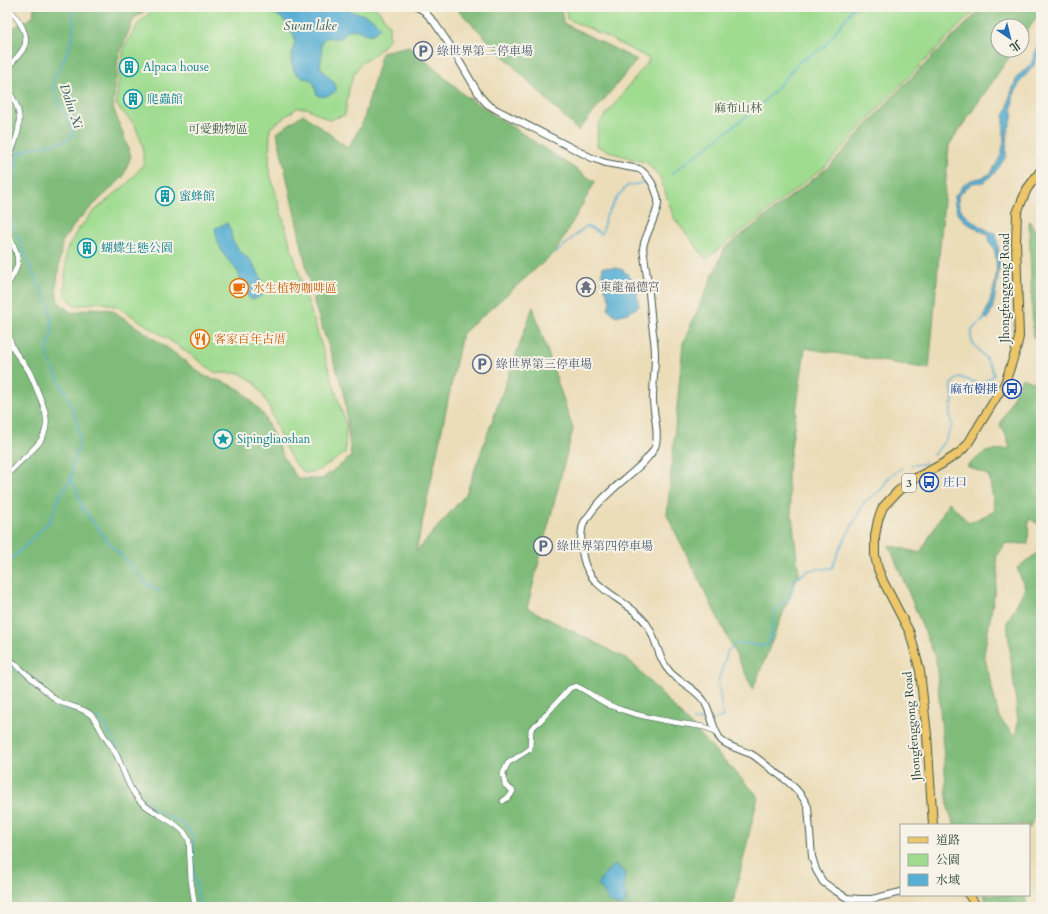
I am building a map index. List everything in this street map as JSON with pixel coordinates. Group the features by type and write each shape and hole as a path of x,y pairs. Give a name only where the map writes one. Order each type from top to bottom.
{"main road":[{"name":"Jhongfenggong Road","path":"933,824 927,735 920,671 910,633 882,581 878,569 875,556 875,536 878,520 888,502 898,491 914,479 942,464 959,453 967,445 1005,383 1019,337 1016,243 1017,213 1027,189 1041,170"},
{"path":"970,896 977,907"}],"street":[{"path":"417,7 424,11 434,22 451,47 480,96 487,104 496,110 592,158 606,163 638,169 646,175 654,187 658,204 643,248 650,292 655,353 653,401 657,438 656,445 651,455 642,464 597,503 584,523 582,545 586,568 604,590 635,612 645,622 652,634 663,664 680,681 691,688 704,702 715,731 724,744 733,746 752,755 792,784 800,792 808,807 812,857 816,870 824,882 848,898 859,900 872,899 900,892"},
{"path":"7,68 25,48 26,40 25,33 16,17 8,8"},
{"path":"7,87 14,99 18,111 19,125 7,172"},
{"path":"7,230 18,262 17,268 7,286"},
{"path":"7,330 15,351 28,368 47,417 47,425 42,439 7,475"},
{"path":"7,658 56,700 90,714 96,721 115,753 126,779 137,798 152,811 185,832 189,841 191,880 195,907"},
{"path":"503,801 510,796 512,791 505,785 503,773 508,763 530,749 530,729 540,721 570,688 576,686 584,689 612,707 635,714 715,731"}],"green space":[{"path":"34,7 151,7 134,18 118,58 113,107 131,156 123,177 77,221 62,242 56,289 58,302 72,313 92,308 112,310 169,349 204,376 241,390 263,414 284,458 298,479 322,479 351,457 344,392 315,306 277,133 303,114 348,148 363,122 382,52 409,46 464,95 595,182 556,251 462,334 416,552 466,494 533,307 573,429 527,608 629,660 758,796 732,907 7,907 7,31 33,17"},
{"name":"可愛動物區","path":"156,7 374,7 380,12 389,25 389,39 378,52 363,61 355,72 349,88 345,115 329,120 307,108 297,108 270,128 269,170 346,425 345,453 319,470 305,473 294,463 284,445 267,402 255,383 240,373 216,373 174,343 118,307 100,302 75,306 65,294 66,251 77,231 93,212 128,183 143,165 143,146 135,125 116,105 120,67 125,46 138,24"},
{"path":"455,7 561,7 563,23 637,60 578,131"},
{"name":"麻布山林","path":"566,7 655,7 665,11 670,7 978,7 884,102 827,165 706,259 674,218 660,177 647,163 616,154 597,146 598,125 650,59 591,29 567,19"},
{"path":"983,7 1041,7 1041,11 1030,27 1030,18 990,18 990,58 1009,58 949,145 929,369 805,348 787,477 799,573 753,689 667,515 683,343 725,248 831,165 896,93"},
{"path":"1029,221 1037,233 1041,250 1041,341 1033,337"},
{"path":"1022,378 1041,385 1041,526 1029,518 1028,544 1006,543 996,557 998,573 984,654 999,717 1015,737 1018,722 1007,623 1025,588 1017,568 1041,550 1041,816 1037,813 1030,827 1030,824 954,824 948,808 936,659 889,545 920,553 949,502 969,523 995,511 989,476 967,466 985,452 1010,448 1005,433 1000,425"},
{"path":"984,896 1025,896 1027,907 990,907"}],"water":[{"name":"Swan lake","path":"262,7 345,7 352,12 369,17 380,27 372,34 354,29 349,30 340,38 326,38 323,40 321,43 322,55 320,65 335,85 336,89 329,95 321,96 317,95 314,84 310,79 303,78 294,71 291,62 295,42 294,36 288,26 282,18"},
{"path":"1041,33 1041,48 1034,66 1021,80 1013,97 1012,119 1008,130 1006,156 992,176 983,182 972,183 958,196 959,207 966,216 986,230 996,234 1000,260 995,297 988,319 984,317 993,292 997,266 994,249 989,240 989,235 970,225 960,216 955,204 955,196 961,187 971,180 990,174 996,165 1001,155 1004,142 1004,116 1008,107 1010,96 1017,77 1031,64"},
{"path":"227,223 231,231 232,240 240,251 252,262 260,276 264,287 262,295 256,299 250,299 245,292 238,272 222,252 218,242 215,228"},
{"path":"603,267 623,270 631,278 636,287 639,306 628,313 616,316 608,309 610,301 601,278"},
{"path":"616,865 625,873 624,888 627,901 620,906 610,902 598,884 606,872"}],"waterway":[{"name":"Dahu Xi","path":"20,153 31,148 66,141 73,135 73,131 53,87 55,76 61,66 72,37 74,22 70,7"},
{"path":"671,174 763,103 800,61 824,47 854,7"},
{"path":"7,149 20,153"},
{"path":"7,564 50,521 61,493 71,479 73,464 80,439 79,429 69,400 48,357 47,350 52,336 51,316 48,303 33,273 10,215 12,188 20,153"},
{"path":"556,253 586,226 602,234 605,218 618,196 627,186 647,182"},
{"path":"933,455 945,441 952,425 950,414 953,400 951,384 959,377 981,384 994,375 989,363 974,344 971,337 974,327 986,317"},
{"path":"911,465 923,464 925,462"},
{"path":"716,719 723,717 718,682 728,650 736,644 741,643 767,646 771,637 776,610 790,598 795,579 809,570 832,568 839,550 864,502 881,490 890,476 902,468"},
{"path":"71,479 78,493 81,506 108,542 148,585 160,592"},
{"path":"7,663 17,670 56,706 85,714"},
{"path":"96,717 103,723 108,731 125,764 133,786 142,798 152,808 181,823 190,832 193,838 194,872 200,907"},
{"path":"693,720 707,721"}],"place":[{"name":"綠世界第二停車場","path":"423,51"},
{"name":"Alpaca house","path":"129,67"},
{"name":"爬蟲館","path":"133,99"},
{"name":"蜜蜂館","path":"165,196"},
{"name":"蝴蝶生態公園","path":"87,248"},
{"name":"東龍福德宮","path":"586,287"},
{"name":"水生植物咖啡區","path":"239,288"},
{"name":"客家百年古厝","path":"200,339"},
{"name":"綠世界第三停車場","path":"482,364"},
{"name":"麻布樹排","path":"1012,389"},
{"name":"Sipingliaoshan","path":"223,439"},
{"name":"庄口","path":"929,482"},
{"name":"綠世界第四停車場","path":"543,546"}]}
